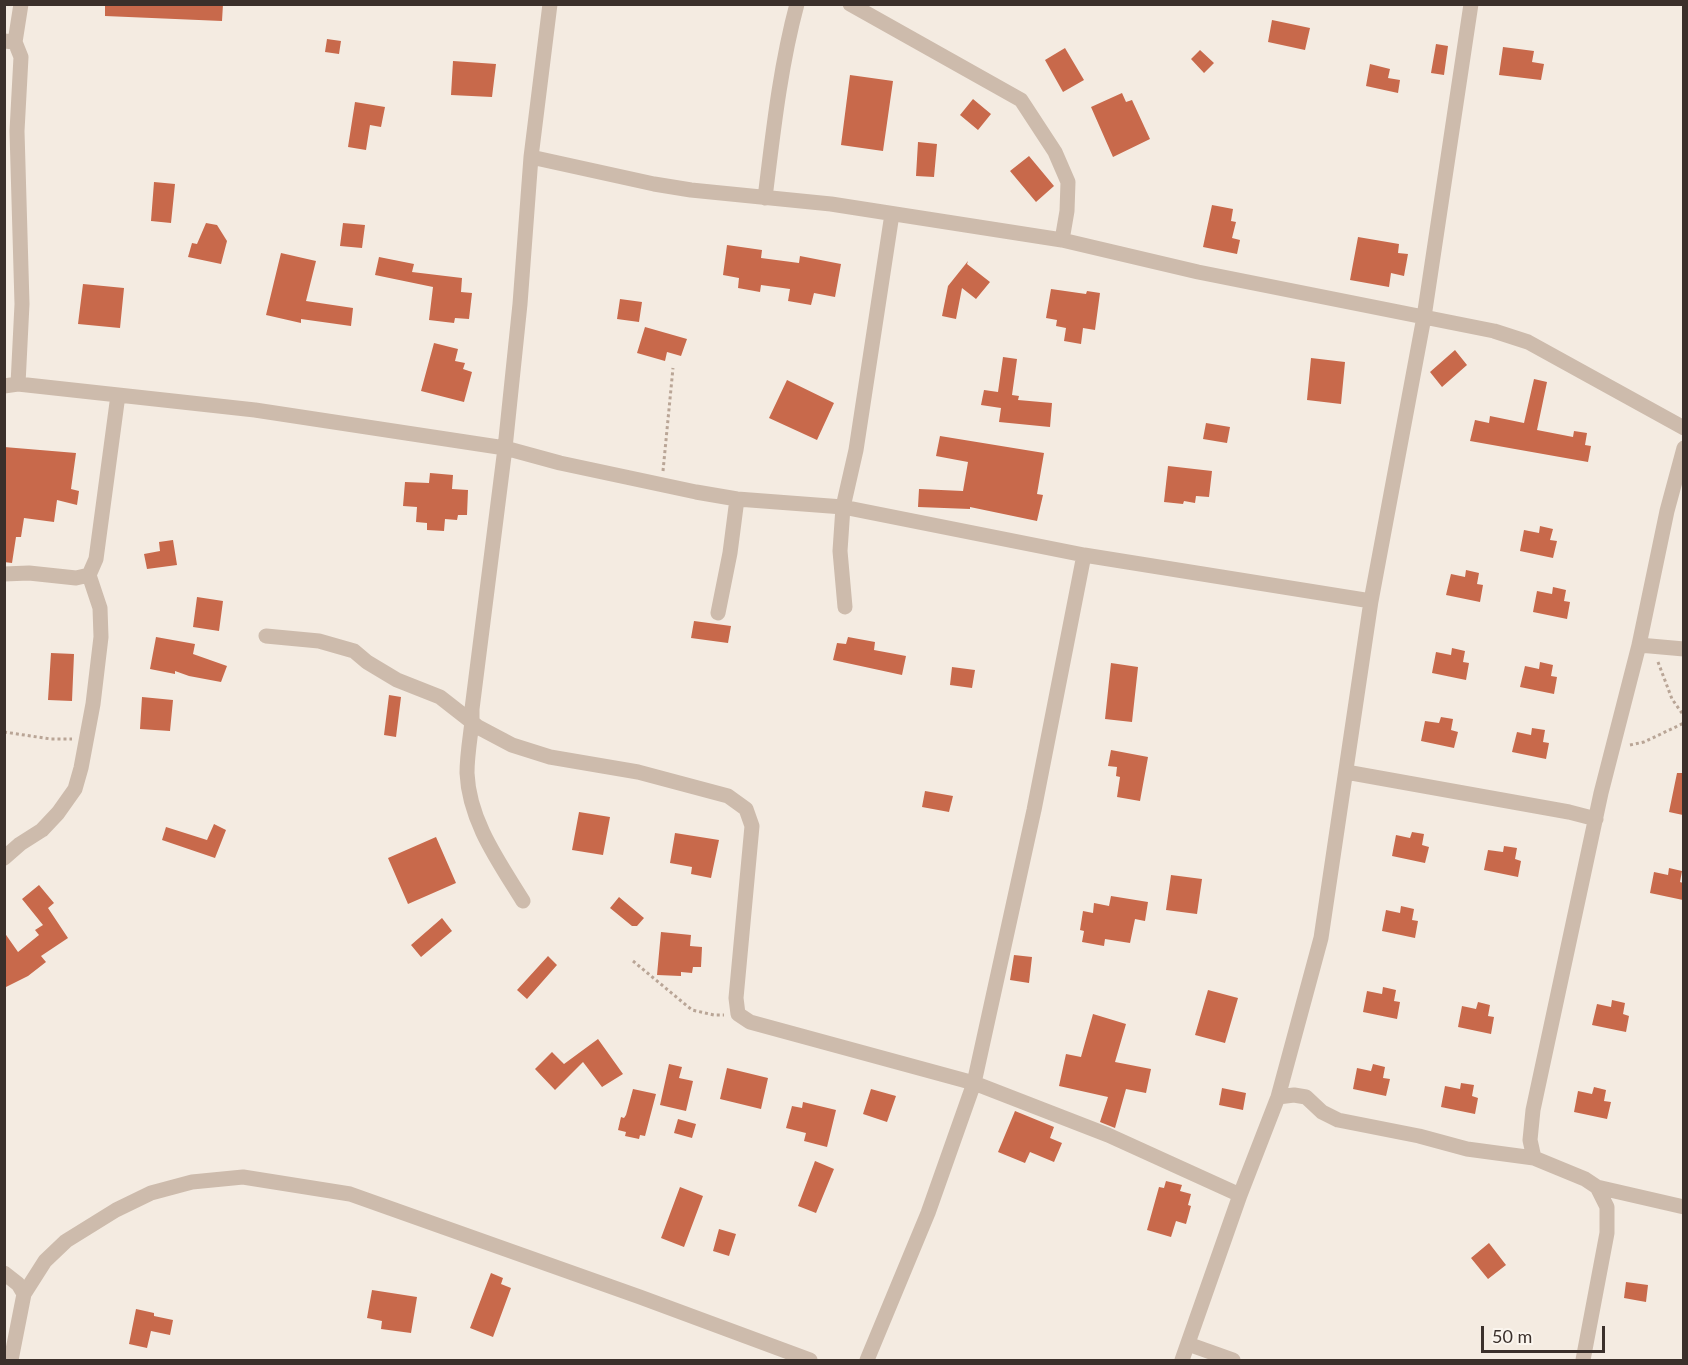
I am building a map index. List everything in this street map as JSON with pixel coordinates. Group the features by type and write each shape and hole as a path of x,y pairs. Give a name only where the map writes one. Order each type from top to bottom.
{"street":[{"path":"21,4 10,42 21,57 17,131 22,304 11,385 255,410 505,448 560,463 737,499 843,507 1084,555 1371,602"},
{"path":"523,901 488,844 475,811 467,776 472,709 505,448 520,304 531,156 550,4"},
{"path":"765,198 778,97 789,33 797,4"},
{"path":"850,4 1021,100 1055,152 1068,182 1067,212 1062,240"},
{"path":"1182,1360 1240,1195 1278,1097 1321,938 1371,602 1424,317 1471,4"},
{"path":"531,156 654,184 831,204 1062,240 1198,272 1494,331 1528,342 1683,428"},
{"path":"844,607 840,551 843,507 856,450 892,214"},
{"path":"4,858 42,830 58,813 75,789 81,768 94,696 100,637 100,608 89,575 96,559 118,395"},
{"path":"1534,1158 1530,1140 1533,1110 1596,819 1613,749 1645,646 1667,511 1683,448"},
{"path":"718,613 730,553 737,499"},
{"path":"867,1360 927,1213 974,1083 1034,810 1084,555"},
{"path":"4,574 29,573 76,578 89,575"},
{"path":"266,636 318,641 354,651 367,662 397,680 440,697 478,727 512,745 550,758 638,772 728,796 746,809 752,826 736,998 738,1014 750,1022 974,1083 1108,1135 1240,1195"},
{"path":"1645,646 1683,649"},
{"path":"1346,772 1569,812 1596,819"},
{"path":"1278,1097 1294,1095 1306,1098 1322,1113 1338,1120 1419,1136 1467,1149 1534,1158 1585,1179 1597,1187 1683,1207"},
{"path":"11,1360 24,1294 45,1261 66,1240 116,1210 151,1193 192,1182 243,1177 350,1194 810,1360"},
{"path":"1583,1360 1606,1233 1607,1207 1597,1187"},
{"path":"4,1274 18,1284 24,1294"},
{"path":"1188,1344 1233,1360"}],"path":[{"path":"661,485 673,368"},
{"path":"1645,646 1683,716"},
{"path":"1613,749 1644,742 1683,723"},
{"path":"4,732 51,739 85,739"},
{"path":"633,962 692,1010 714,1015 738,1014"}],"building":[{"path":"105,4 223,4 222,21 105,16"},
{"path":"1272,20 1310,28 1305,50 1268,42"},
{"path":"327,39 341,41 339,54 325,52"},
{"path":"1436,44 1448,46 1444,75 1431,73"},
{"path":"1503,47 1534,51 1532,62 1544,64 1541,80 1499,75"},
{"path":"1065,48 1084,80 1063,92 1045,60"},
{"path":"1200,50 1214,63 1204,73 1191,59"},
{"path":"453,61 496,64 492,97 451,95"},
{"path":"1370,64 1390,69 1388,78 1400,80 1398,93 1366,86"},
{"path":"850,75 893,81 883,151 841,145"},
{"path":"1122,93 1126,102 1132,100 1150,139 1113,157 1091,107"},
{"path":"973,99 991,114 978,130 960,115"},
{"path":"355,102 385,107 381,127 370,125 366,150 348,147"},
{"path":"918,142 937,144 934,177 916,176"},
{"path":"1029,156 1054,186 1036,202 1010,171"},
{"path":"154,182 175,184 171,223 151,221"},
{"path":"1212,205 1233,209 1231,221 1236,222 1232,238 1240,240 1237,254 1203,247"},
{"path":"206,223 217,225 227,241 221,264 188,257 192,243 197,244"},
{"path":"343,223 365,225 362,248 340,246"},
{"path":"1358,237 1399,244 1398,253 1408,254 1404,276 1391,273 1389,287 1350,280"},
{"path":"727,245 762,250 761,258 799,263 800,256 841,264 835,297 814,293 811,305 788,301 790,289 761,285 760,292 738,288 739,278 723,275"},
{"path":"281,253 316,261 306,301 353,308 351,326 301,319 301,323 266,315"},
{"path":"379,257 414,264 412,272 462,278 461,292 472,293 469,319 455,318 454,323 429,320 433,287 375,275"},
{"path":"968,261 967,264 990,282 976,299 962,288 956,319 942,316 948,286"},
{"path":"83,284 124,288 120,328 78,324"},
{"path":"1051,289 1086,294 1087,291 1100,293 1095,330 1083,328 1081,344 1064,341 1066,328 1056,326 1057,320 1046,318"},
{"path":"620,299 642,302 639,322 617,319"},
{"path":"645,327 687,339 681,356 667,352 665,361 637,353"},
{"path":"434,343 458,349 455,361 465,363 463,369 472,372 464,402 421,391"},
{"path":"1455,350 1467,365 1442,387 1430,372"},
{"path":"1003,357 1017,359 1012,395 1019,396 1018,400 1052,403 1050,427 999,422 1001,408 981,405 984,390 998,392"},
{"path":"1311,358 1345,362 1341,404 1307,400"},
{"path":"1534,379 1547,382 1537,430 1573,437 1574,431 1587,433 1585,445 1591,446 1588,462 1470,441 1475,420 1489,423 1490,416 1524,423"},
{"path":"787,380 834,403 817,440 769,418"},
{"path":"1206,423 1230,427 1227,443 1203,439"},
{"path":"940,436 1044,453 1037,494 1043,495 1037,521 970,507 970,509 918,507 919,489 963,491 968,462 936,456"},
{"path":"4,447 76,453 71,489 79,491 77,505 57,500 54,522 24,518 21,537 16,537 12,563 4,562"},
{"path":"1168,466 1212,471 1209,497 1196,496 1195,503 1164,502"},
{"path":"430,473 453,475 452,489 468,490 467,515 458,515 457,520 445,519 444,531 427,530 427,523 416,522 417,507 403,506 405,482 429,483"},
{"path":"1540,526 1553,529 1550,540 1557,541 1553,558 1520,551 1524,530 1539,533"},
{"path":"173,540 177,565 147,569 144,554 160,551 159,542"},
{"path":"1466,570 1479,573 1477,584 1483,585 1480,602 1446,595 1451,574 1465,577"},
{"path":"1553,587 1566,590 1564,601 1570,602 1567,619 1533,612 1537,591 1552,594"},
{"path":"197,597 223,601 219,631 193,627"},
{"path":"694,621 731,626 728,643 691,638"},
{"path":"156,637 195,644 193,654 227,666 221,682 175,671 175,674 150,669"},
{"path":"848,637 875,642 874,650 906,656 902,675 833,660 837,643 846,644"},
{"path":"1452,648 1465,651 1463,662 1469,663 1466,680 1432,673 1436,652 1451,655"},
{"path":"51,653 74,654 72,701 48,700"},
{"path":"1540,662 1553,665 1551,676 1557,677 1554,694 1520,687 1525,666 1539,669"},
{"path":"1111,663 1138,667 1132,722 1105,719"},
{"path":"952,667 975,670 972,688 950,685"},
{"path":"389,695 401,697 396,737 384,735"},
{"path":"142,697 173,700 170,731 140,729"},
{"path":"1441,717 1453,719 1451,730 1458,732 1454,748 1421,741 1425,721 1439,723"},
{"path":"1532,728 1545,730 1543,742 1549,743 1546,759 1512,752 1517,732 1531,735"},
{"path":"1111,750 1148,757 1140,801 1117,797 1120,777 1116,776 1117,767 1108,766"},
{"path":"1677,773 1683,773 1683,815 1669,812"},
{"path":"925,791 953,796 949,812 922,807"},
{"path":"579,812 610,817 603,855 572,850"},
{"path":"214,824 226,830 215,858 162,840 166,827 207,840"},
{"path":"1412,832 1424,834 1422,845 1429,847 1425,863 1392,856 1396,835 1410,838"},
{"path":"675,833 719,840 711,878 691,874 692,867 670,863"},
{"path":"436,837 456,883 408,904 388,858"},
{"path":"1504,846 1517,848 1515,859 1521,861 1518,877 1484,870 1488,850 1503,852"},
{"path":"1669,868 1682,871 1680,882 1683,883 1683,900 1650,893 1654,872 1668,875"},
{"path":"1171,875 1202,879 1197,914 1166,910"},
{"path":"39,885 54,903 48,908 68,938 41,956 46,962 28,976 4,988 4,932 18,952 39,935 35,930 43,925 22,899"},
{"path":"1111,896 1148,902 1145,921 1135,919 1130,943 1105,939 1104,946 1082,942 1084,931 1080,930 1083,911 1093,913 1094,903 1109,906"},
{"path":"619,897 644,918 637,926 632,926 610,908"},
{"path":"1401,906 1414,909 1412,920 1418,921 1415,938 1382,931 1386,910 1400,913"},
{"path":"442,918 452,931 421,957 411,945"},
{"path":"661,932 691,935 690,946 702,947 701,967 693,967 692,973 681,972 681,976 657,975"},
{"path":"1014,955 1032,957 1029,983 1010,980"},
{"path":"548,956 557,965 527,999 517,990"},
{"path":"1383,987 1396,990 1394,1001 1400,1002 1397,1019 1363,1012 1367,991 1382,994"},
{"path":"1208,990 1238,998 1225,1043 1195,1035"},
{"path":"1612,1000 1625,1003 1623,1014 1629,1016 1626,1032 1592,1025 1597,1004 1611,1007"},
{"path":"1478,1002 1490,1005 1488,1016 1494,1017 1491,1034 1458,1027 1462,1006 1476,1009"},
{"path":"1093,1014 1126,1024 1115,1062 1151,1069 1146,1093 1126,1089 1115,1128 1100,1122 1108,1097 1059,1086 1066,1054 1081,1057"},
{"path":"598,1039 623,1074 602,1087 583,1062 555,1090 535,1069 552,1052 564,1064"},
{"path":"669,1064 682,1067 679,1078 693,1081 686,1111 660,1105"},
{"path":"1373,1064 1385,1067 1383,1078 1390,1079 1386,1096 1353,1089 1357,1068 1371,1071"},
{"path":"727,1068 768,1078 761,1109 720,1099"},
{"path":"1461,1083 1474,1085 1472,1096 1478,1098 1475,1114 1441,1107 1445,1086 1460,1089"},
{"path":"1594,1087 1606,1090 1604,1101 1611,1102 1607,1119 1574,1112 1578,1091 1592,1094"},
{"path":"1222,1088 1246,1093 1243,1110 1219,1105"},
{"path":"633,1089 656,1094 645,1136 640,1135 639,1139 625,1136 626,1132 618,1130 621,1117 624,1118 626,1115"},
{"path":"871,1089 896,1096 887,1122 863,1114"},
{"path":"803,1102 836,1110 827,1147 804,1141 806,1133 786,1128 792,1106 802,1108"},
{"path":"1015,1111 1054,1127 1050,1138 1062,1143 1054,1162 1030,1152 1025,1163 998,1152"},
{"path":"678,1119 696,1124 692,1138 674,1133"},
{"path":"815,1161 834,1169 816,1213 798,1206"},
{"path":"1166,1181 1182,1185 1180,1191 1191,1194 1188,1205 1191,1206 1186,1224 1176,1221 1171,1237 1147,1230 1159,1187 1164,1188"},
{"path":"680,1187 703,1196 684,1247 661,1238"},
{"path":"719,1229 736,1234 729,1256 713,1251"},
{"path":"1489,1243 1506,1265 1488,1279 1471,1258"},
{"path":"491,1273 503,1278 501,1284 511,1288 493,1337 470,1328"},
{"path":"1626,1282 1648,1285 1646,1302 1624,1298"},
{"path":"372,1290 417,1297 411,1333 381,1329 382,1321 367,1318"},
{"path":"136,1309 173,1320 170,1335 151,1331 147,1348 129,1344"}]}
